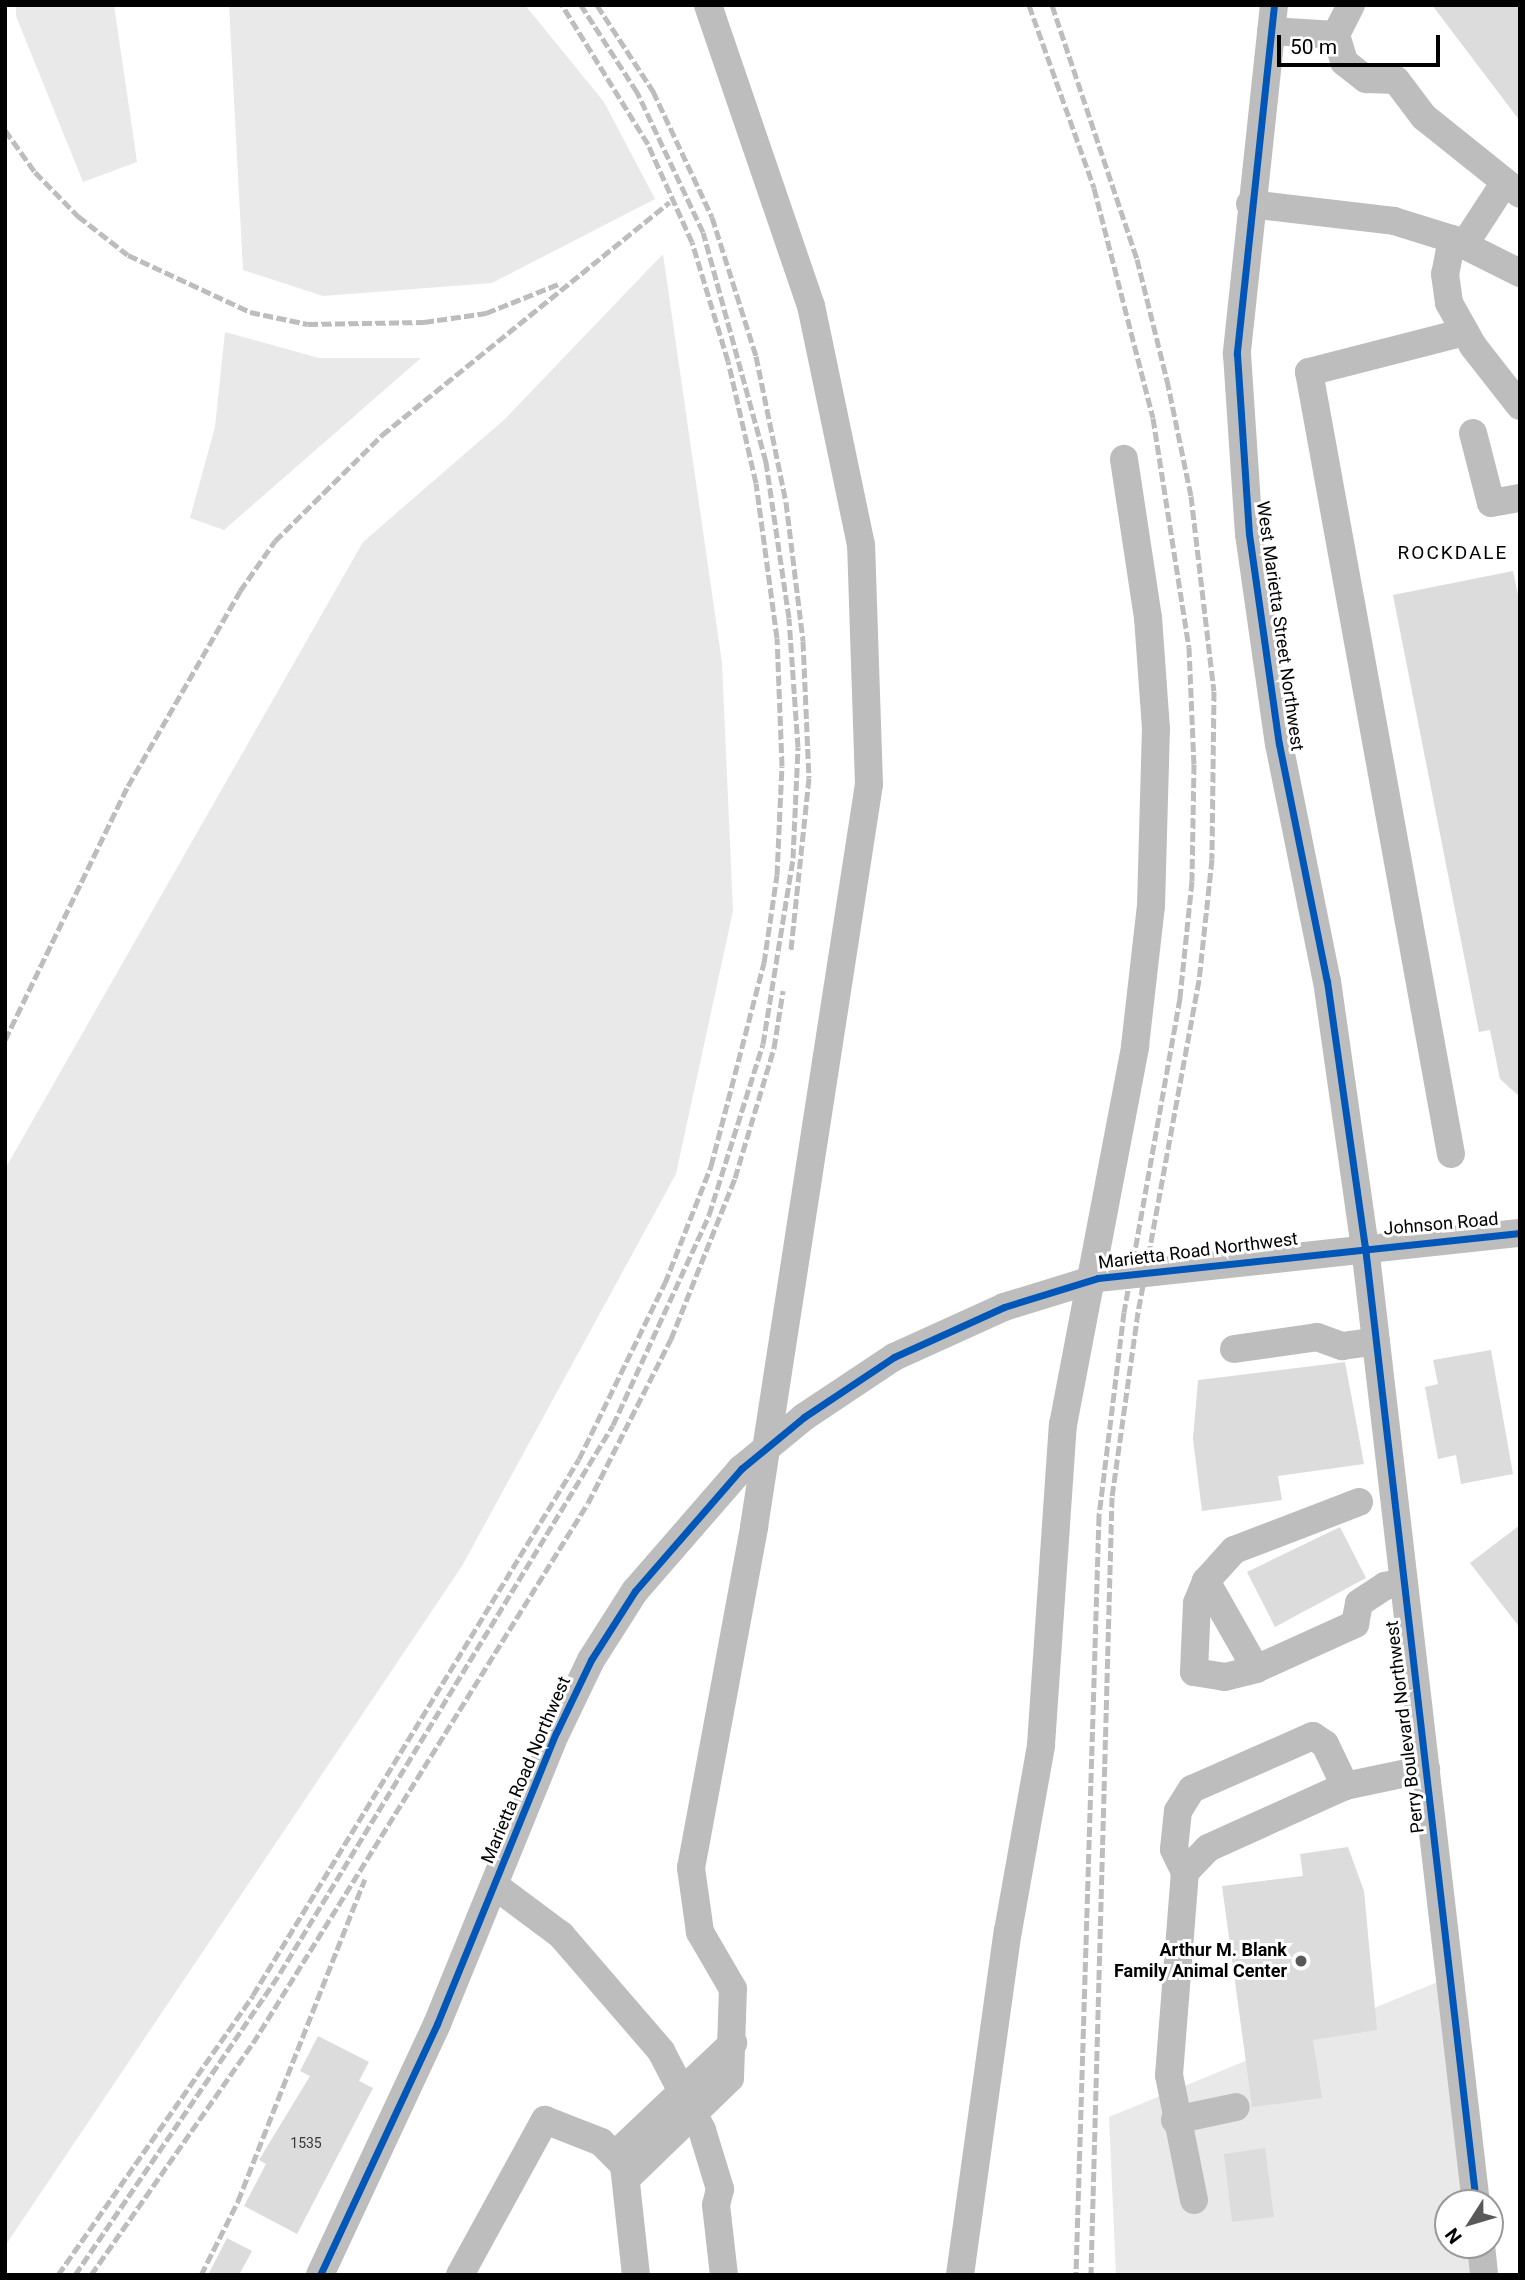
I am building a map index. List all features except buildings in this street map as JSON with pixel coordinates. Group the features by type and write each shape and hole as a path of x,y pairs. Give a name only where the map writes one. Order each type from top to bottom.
{"street":[{"path":"621,2166 684,2109 733,2043 733,1989 701,1932 691,1868 754,1527 869,783 861,545 811,306 708,5"},
{"path":"1322,34 1351,5"},
{"path":"1273,18 1322,34 1344,62 1366,79 1396,80 1424,117 1512,188 1458,242 1445,274 1450,303 1465,332 1520,406"},
{"name":"West Marietta Street Northwest","path":"1273,18 1250,204 1237,354 1249,534 1279,744 1327,981 1365,1247"},
{"path":"1250,204 1355,214 1458,242 1520,273"},
{"path":"1451,1154 1309,372 1465,332"},
{"path":"1473,433 1491,503 1520,498"},
{"path":"960,2275 1006,1944 1041,1745 1063,1425 1132,1059 1151,906 1156,729 1148,618 1124,459"},
{"name":"Johnson Road","path":"1365,1247 1520,1233"},
{"name":"Marietta Road Northwest","path":"320,2275 437,2024 591,1660 635,1591 685,1527 741,1469 804,1417 894,1357 1004,1307 1098,1278 1365,1247"},
{"name":"Perry Boulevard Northwest","path":"1365,1247 1474,2189"},
{"path":"1234,1349 1317,1338 1342,1346 1376,1341"},
{"path":"1359,1502 1234,1550 1206,1581 1197,1603 1194,1672 1224,1677 1256,1669 1356,1625 1359,1603 1385,1586 1404,1582"},
{"path":"1206,1581 1256,1669"},
{"path":"1194,2200 1175,2120 1168,2075 1185,1872 1174,1849 1178,1811 1192,1788 1313,1736 1325,1744 1345,1786"},
{"path":"1185,1872 1208,1848 1345,1786 1426,1769"},
{"path":"494,1885 546,1920 621,2007 631,2010 646,2031 684,2109 716,2205 724,2275"},
{"path":"1175,2120 1236,2107"},
{"path":"460,2275 545,2120 601,2142 621,2166 636,2275"}],"shaded area":[{"path":"16,5 114,5 137,162 83,182 16,16"},
{"path":"229,5 525,5 604,102 655,199 492,283 323,296 243,270"},
{"path":"663,254 722,663 733,911 676,1174 462,1566 5,2246 5,1169 363,542 505,419"},
{"path":"225,332 319,358 421,358 224,530 190,518 215,427"},
{"path":"1452,1976 1475,2189 1434,2189 1434,2259 1482,2259 1484,2275 1116,2275 1109,2117"}],"railway":[{"path":"58,2275 253,1995 579,1459 665,1283 711,1166 764,963 777,875 782,766 777,638 756,483 728,361 692,242 648,144 562,5"},
{"path":"75,2275 280,1973 613,1425 709,1215 763,1044 793,858 798,747 789,618 766,462 703,232 637,92 581,5"},
{"path":"597,5 653,91 712,217 756,356 786,502 803,641 809,778 791,950"},
{"path":"1029,5 1094,188 1153,418 1189,647 1194,764 1192,881 1180,998 1124,1312 1099,1516 1076,2275"},
{"path":"1052,5 1137,259 1167,380 1191,496 1214,691 1212,859 1199,980 1138,1312 1112,1497 1091,2275"},
{"path":"5,130 35,172 78,216 128,255 250,312 308,324 424,322 486,313 561,283"},
{"path":"5,1040 128,786 240,591 275,541 382,435 670,202"},
{"path":"91,2275 253,2043 588,1503 671,1339 735,1178 774,1048 783,991"},
{"path":"201,2275 238,2201 365,1879"}],"cycle path":[{"path":"1274,5 1237,354 1249,534 1279,744 1327,981 1365,1247 1474,2189"},
{"path":"320,2275 437,2024 556,1733 591,1660 635,1591 741,1469 804,1417 894,1357 1004,1307 1098,1278 1520,1233"}],"place":[{"name":"Arthur M. Blank Family Animal Center","path":"1301,1961"}],"district":[{"name":"ROCKDALE","path":"1453,553"}]}
